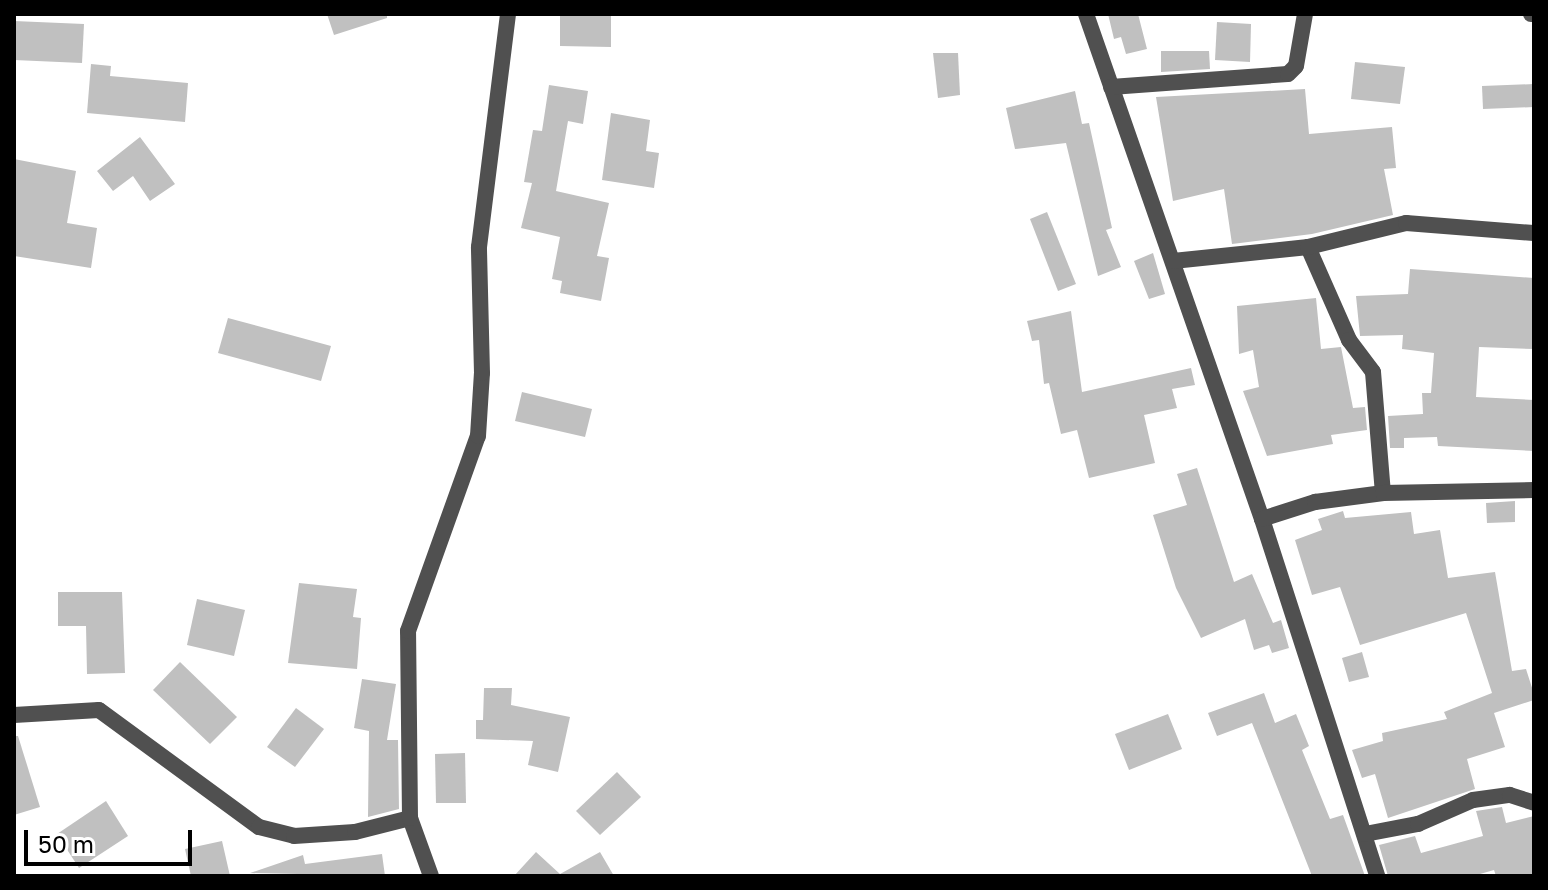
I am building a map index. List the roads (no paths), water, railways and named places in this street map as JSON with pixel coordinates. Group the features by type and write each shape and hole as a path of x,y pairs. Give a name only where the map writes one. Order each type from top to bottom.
{"street":[{"path":"431,876 410,818 408,631 478,436 482,373 479,247 508,14"},
{"path":"1086,14 1262,519 1377,876"},
{"path":"1111,87 1288,74 1296,66 1305,14"},
{"path":"1173,261 1308,247 1406,223 1534,233"},
{"path":"1308,247 1349,340 1373,372 1383,493"},
{"path":"1262,519 1315,502 1383,493 1534,490"},
{"path":"14,715 99,710 259,827 294,836 355,832 410,818"},
{"path":"1365,834 1418,824 1473,800 1510,795 1534,803"}]}
